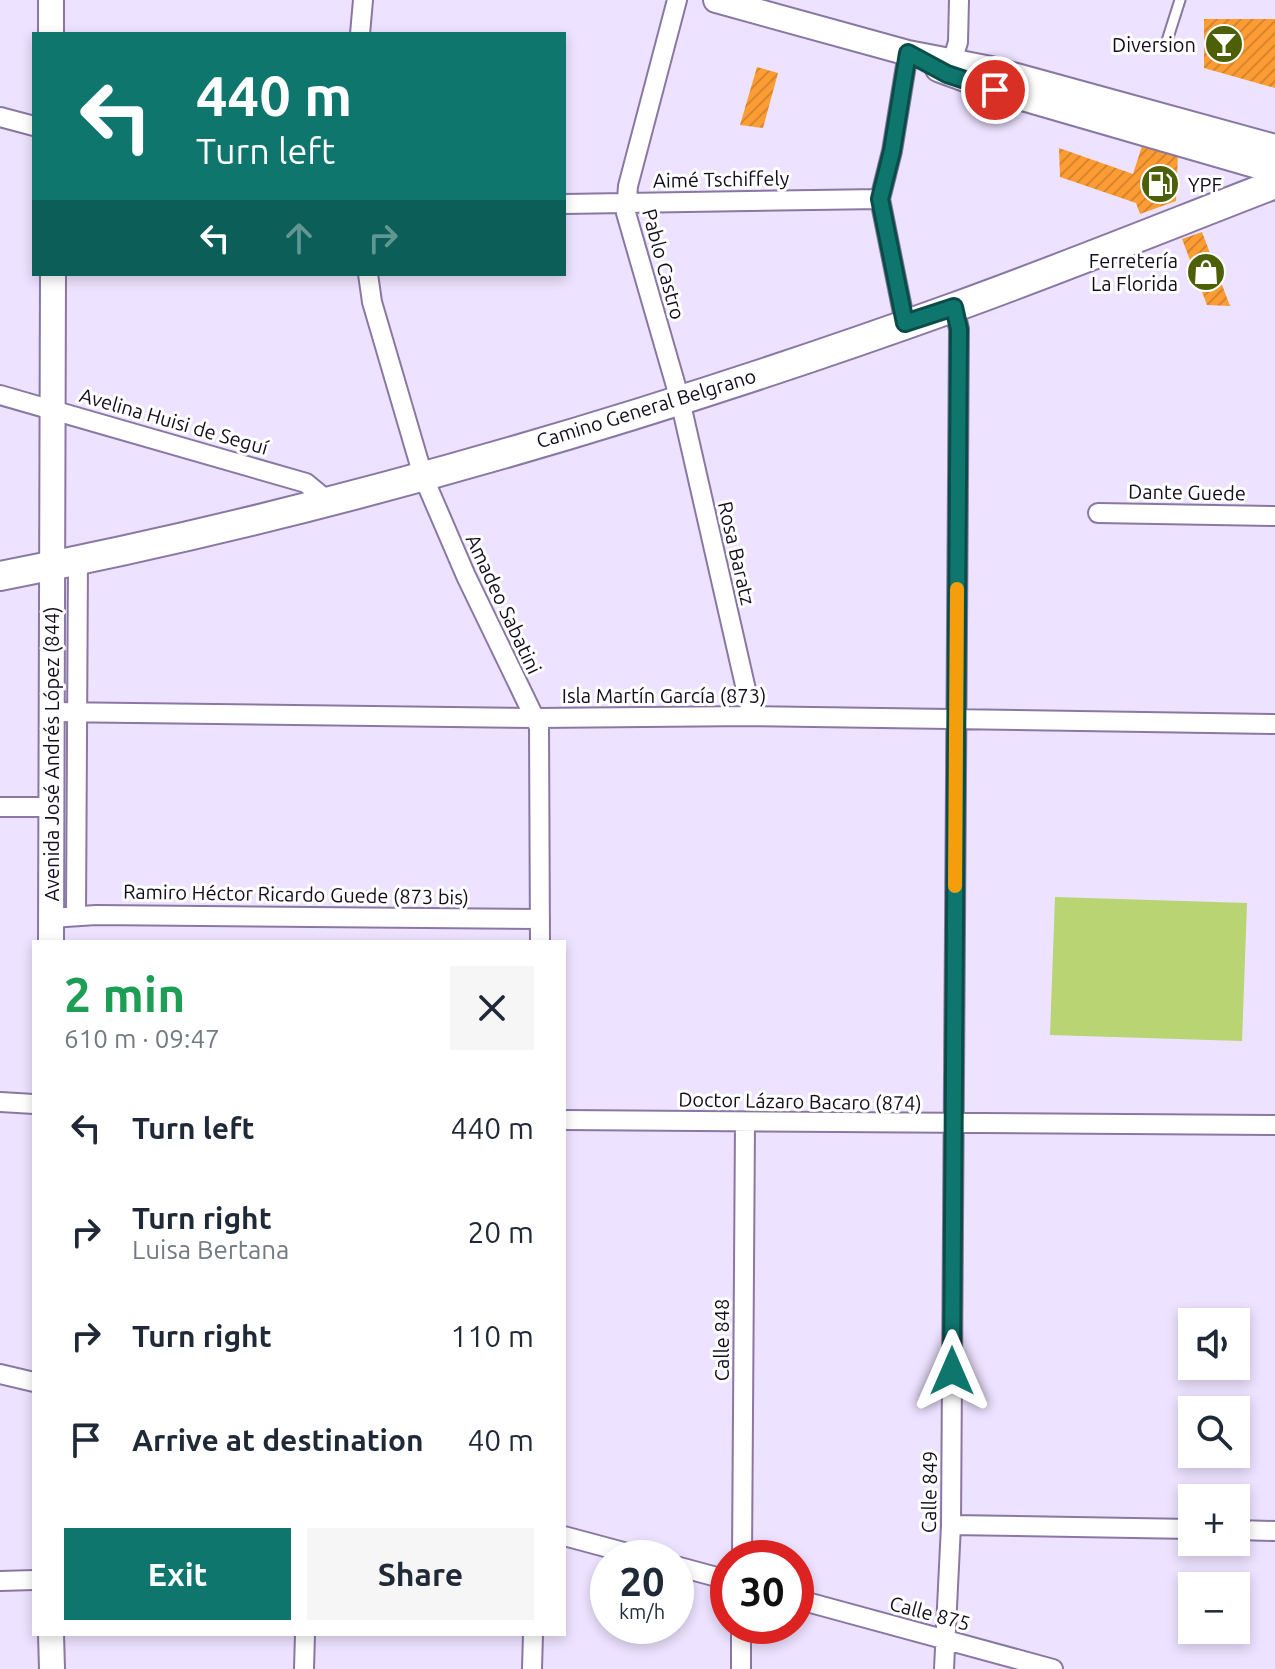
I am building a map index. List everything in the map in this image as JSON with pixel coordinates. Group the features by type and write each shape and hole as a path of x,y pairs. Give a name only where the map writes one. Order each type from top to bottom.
{"main road":[{"path":"51,0 51,32"},
{"path":"716,0 908,53 1275,171"},
{"path":"950,67 1275,147"},
{"name":"Camino General Belgrano","path":"0,576 329,502 680,400 954,307 1275,184"},
{"name":"Avenida José Andrés López (844)","path":"53,276 52,807 60,925"},
{"path":"51,1636 52,1669"}],"street":[{"path":"360,32 363,0"},
{"name":"Pablo Castro","path":"677,0 625,202 628,223 680,400"},
{"path":"950,67 958,42 959,0"},
{"path":"905,323 880,199 895,135 908,53"},
{"path":"0,117 32,125"},
{"name":"Aimé Tschiffely","path":"566,204 880,199"},
{"name":"Amadeo Sabatini","path":"368,276 376,317 423,476 466,576 536,718 540,741 540,940"},
{"name":"Calle 849","path":"944,1669 951,1525 954,1124 959,329 954,307"},
{"name":"Avelina Huisi de Seguí","path":"0,395 306,483 329,502"},
{"name":"Rosa Baratz","path":"680,400 752,716"},
{"name":"Dante Guede","path":"1098,513 1275,516"},
{"path":"60,925 77,712 78,560"},
{"name":"Isla Martín García (873)","path":"52,712 536,718 752,716 1275,724"},
{"path":"0,807 52,807"},
{"name":"Ramiro Héctor Ricardo Guede (873 bis)","path":"60,925 540,919"},
{"path":"0,1102 32,1104"},
{"name":"Doctor Lázaro Bacaro (874)","path":"566,1120 1275,1125"},
{"name":"Calle 848","path":"742,1540 745,1123"},
{"path":"0,1374 32,1382"},
{"path":"951,1525 1178,1529"},
{"path":"1250,1530 1275,1531"},
{"path":"566,1537 590,1543"},
{"path":"0,1581 32,1580"},
{"name":"Calle 875","path":"814,1604 1053,1669"},
{"path":"304,1669 305,1636"},
{"path":"532,1669 533,1636"},
{"path":"741,1644 741,1669"}],"lane":[{"path":"1165,47 1180,0"}],"green space":[{"path":"1055,897 1247,903 1242,1041 1050,1035"}],"building":[{"path":"1204,19 1275,19 1275,88 1204,68"},
{"path":"757,67 778,73 763,128 740,125"},
{"path":"1143,143 1178,154 1176,201 1140,214 1136,203 1060,177 1059,148 1133,174"},
{"name":"Ferretería La Florida","path":"1202,232 1230,306 1207,305 1182,239"}],"slow traffic":[{"path":"955,886 957,589"}],"place":[{"name":"Diversion","path":"1224,44"},
{"name":"YPF","path":"1160,184"},
{"name":"Ferretería La Florida","path":"1206,272"}],"route":[{"path":"952,1371 959,329 954,307 905,323 880,199 898,120 908,53 947,74 995,90"}]}
